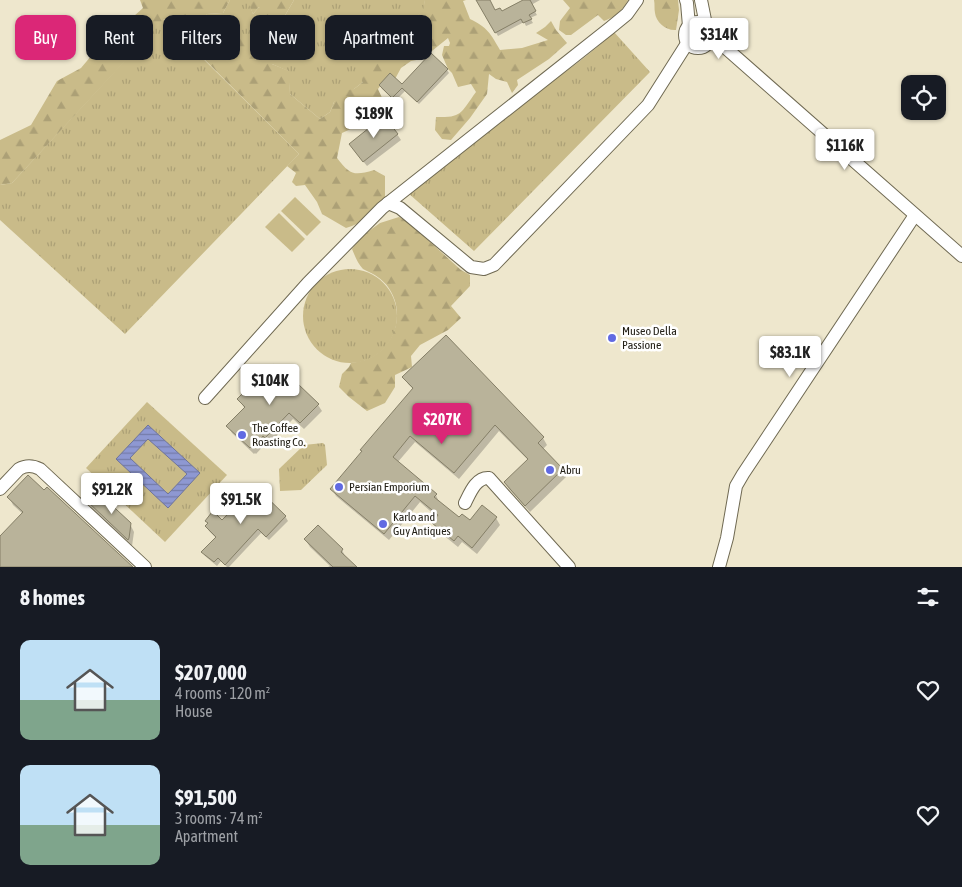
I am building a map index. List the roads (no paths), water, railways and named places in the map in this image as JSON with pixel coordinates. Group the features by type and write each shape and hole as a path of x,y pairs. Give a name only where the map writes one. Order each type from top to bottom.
{"street":[{"path":"205,398 308,283 388,203 622,19 636,0"},
{"path":"686,0 688,3 689,26"},
{"path":"701,0 709,30 710,40 702,47 692,46 688,42 686,31 695,22 701,22 709,30 915,215 962,256"},
{"path":"388,203 400,208 471,267 484,269 494,265 648,105 688,42"},
{"path":"720,567 736,486 915,215"},
{"path":"0,489 18,469 31,466 40,469 145,567"},
{"path":"465,503 480,480 489,478 569,567"}],"water":[{"path":"148,425 200,473 168,508 116,459","holes":["148,439 187,474 168,494 130,458"]}],"place":[{"name":"Museo Della Passione","path":"612,338"},
{"name":"The Coffee Roasting Co.","path":"242,435"},
{"name":"Abru","path":"550,470"},
{"name":"Persian Emporium","path":"339,487"},
{"name":"Karlo and Guy Antiques","path":"383,524"}]}
